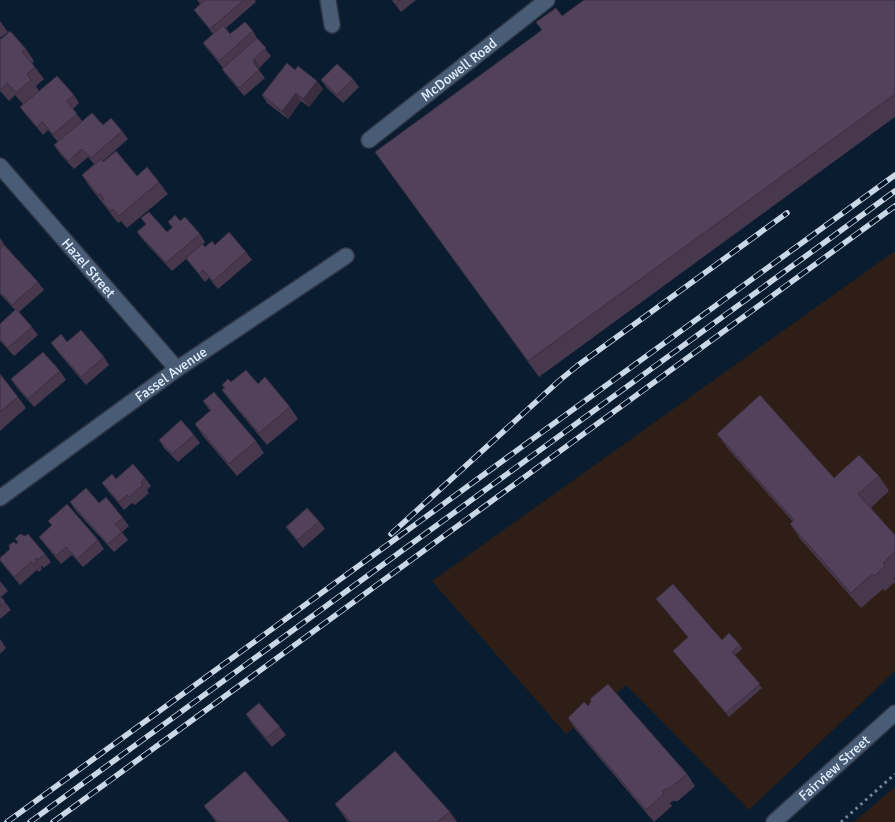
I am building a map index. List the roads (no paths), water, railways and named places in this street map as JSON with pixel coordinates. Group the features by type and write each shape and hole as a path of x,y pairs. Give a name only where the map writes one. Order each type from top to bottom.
{"street":[{"path":"328,0 332,25"},
{"name":"McDowell Road","path":"369,140 547,0"},
{"name":"Hazel Street","path":"0,166 177,369"},
{"name":"Fassel Avenue","path":"0,498 177,369 346,256"},
{"name":"Fairview Street","path":"774,822 895,713"}],"railway":[{"path":"7,822 895,175"},
{"path":"30,822 895,191"},
{"path":"53,822 895,206"},
{"path":"391,534 577,366 787,213"}]}
